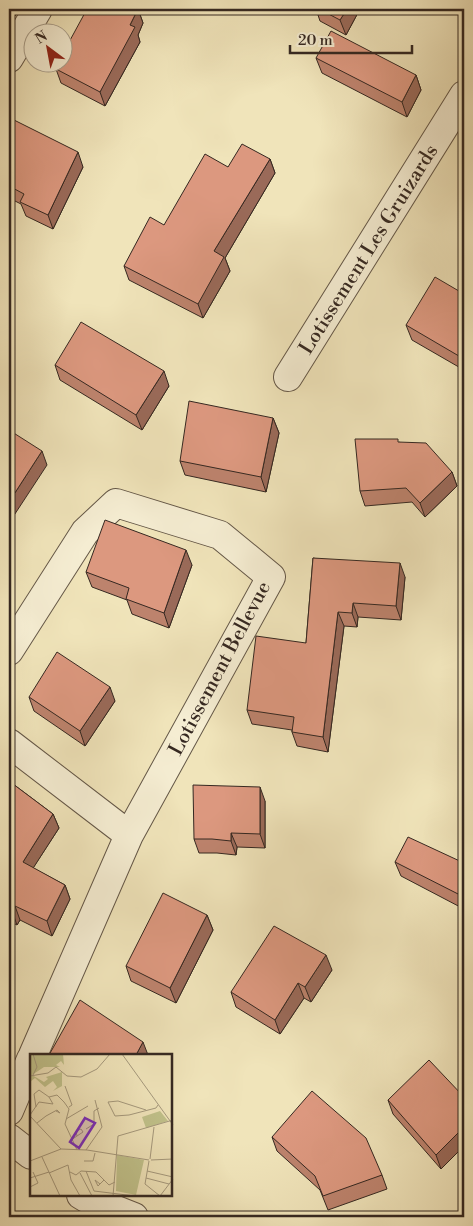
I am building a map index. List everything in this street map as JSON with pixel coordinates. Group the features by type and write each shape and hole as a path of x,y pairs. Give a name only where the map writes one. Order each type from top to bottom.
{"street":[{"path":"9,58 38,9"},
{"name":"Lotissement Les Gruizards","path":"288,377 464,95"},
{"name":"Lotissement Bellevue","path":"9,651 85,532 116,503 220,536 272,577 129,835 33,1054"},
{"path":"9,743 129,835"},
{"path":"9,1111 30,1062"},
{"path":"9,1138 30,1154"},
{"path":"83,1196 134,1217"}],"building":[{"path":"87,9 138,9 130,25 135,27 100,92 62,72 72,72 72,37"},
{"path":"319,9 347,9 340,20"},
{"path":"331,31 416,75 402,102 316,58"},
{"path":"12,119 78,152 48,215 20,202 24,194 9,186 9,123"},
{"path":"242,144 270,159 214,251 224,257 198,304 124,266 150,217 164,225 205,154 228,167"},
{"path":"435,277 464,294 464,359 406,325"},
{"path":"81,322 164,371 136,415 55,365"},
{"path":"189,401 273,418 261,477 180,461"},
{"path":"9,430 42,451 9,502"},
{"path":"355,439 398,439 398,442 426,443 452,472 420,503 406,488 360,491"},
{"path":"105,520 186,550 164,613 126,599 129,588 86,572"},
{"path":"313,558 400,563 396,606 353,603 352,613 338,612 323,737 292,732 294,717 247,710 256,636 306,643"},
{"path":"57,652 110,687 80,731 29,697"},
{"path":"9,781 53,814 23,862 65,885 47,921 15,906 12,911 9,909"},
{"path":"193,785 260,787 260,834 231,833 231,841 194,839"},
{"path":"408,837 464,863 464,897 395,862"},
{"path":"163,893 207,915 170,988 126,966"},
{"path":"274,926 326,955 305,987 298,983 275,1020 231,992"},
{"path":"80,1000 143,1042 137,1054 50,1054"},
{"path":"429,1060 464,1097 464,1127 436,1155 388,1100"},
{"path":"312,1091 366,1138 382,1175 323,1196 315,1176 272,1137"}]}
